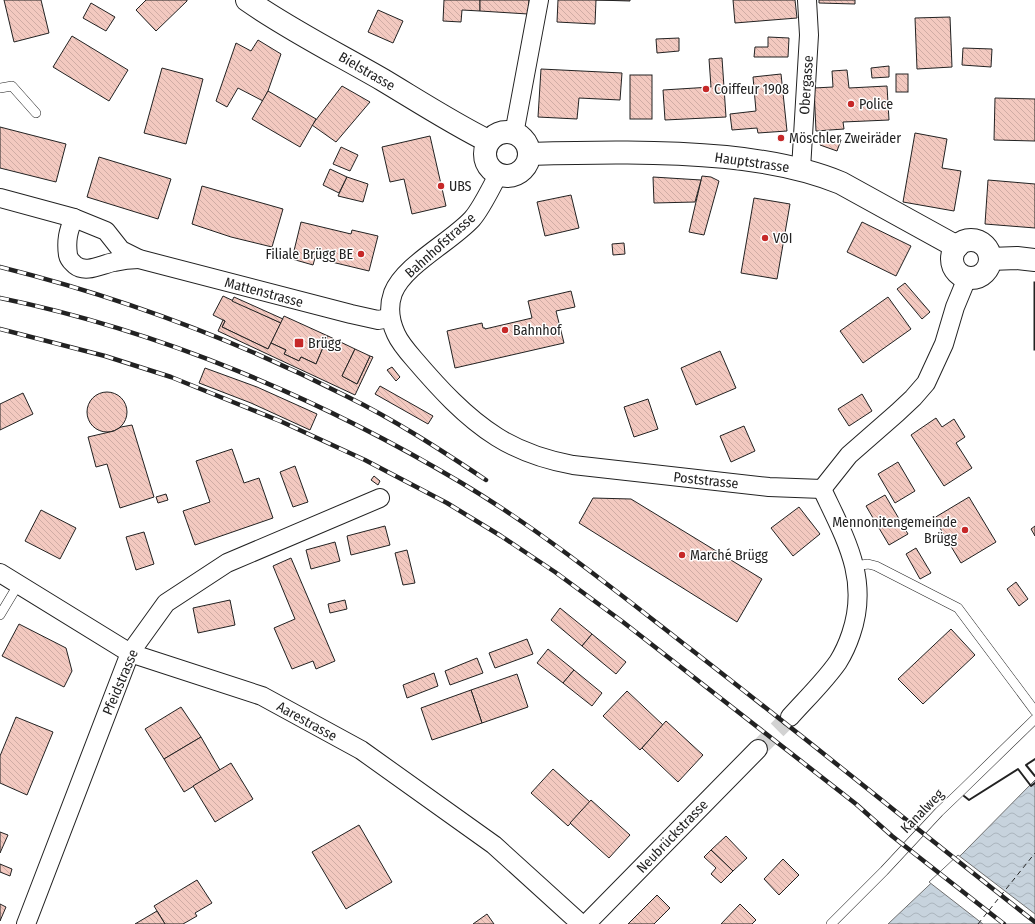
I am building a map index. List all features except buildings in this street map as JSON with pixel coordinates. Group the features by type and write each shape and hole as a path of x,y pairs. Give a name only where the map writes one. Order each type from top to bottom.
{"main road":[{"name":"Bielstrasse","path":"247,0 292,28 488,142"},
{"path":"509,132 514,134 525,142 528,148 528,162 519,173 513,176 506,177 498,175 486,164 484,157 485,149 488,142 497,134 509,132"},
{"name":"Hauptstrasse","path":"529,154 566,152 628,152 697,155 744,159 801,169 822,175 841,183 957,247"},
{"path":"966,241 978,242 986,248 990,259 989,265 983,274 972,278 967,278 958,274 953,266 952,255 957,247 966,241"},
{"path":"990,259 1016,258 1035,260"}],"street":[{"path":"514,134 539,0"},
{"name":"Obergasse","path":"801,169 809,35 807,0"},
{"name":"Bahnhofstrasse","path":"390,318 393,293 405,276 409,271 473,218 498,175"},
{"name":"Mattenstrasse","path":"0,198 74,218 106,231 121,250 139,259 351,314 378,320 390,318"},
{"name":"Mattenstrasse","path":"74,218 67,238 67,248 69,260 78,267 86,269 103,266 113,262 139,259"},
{"path":"790,717 839,661 855,622 858,605 858,585 855,566 848,546 822,489 849,455 897,413 926,383 944,344 955,306 967,278"},
{"name":"Poststrasse","path":"390,318 400,342 424,371 476,423 498,438 521,450 546,460 573,465 769,487 822,489"},
{"name":"Pfeidstrasse","path":"26,924 130,653 166,603 227,563 380,498"},
{"name":"Aarestrasse","path":"0,573 130,653 262,696 361,750 494,845 581,924"},
{"name":"Neubrückstrasse","path":"586,924 758,749"}],"lane":[{"path":"0,88 12,86 36,113"},
{"path":"855,566 868,564 876,566 958,608 1035,711"},
{"path":"0,615 18,585"},
{"name":"Kanalweg","path":"831,924 884,871 938,812 1035,719"}],"water":[{"path":"1035,780 1035,924 888,924 963,853"}],"pier":[{"path":"958,855 1035,914 1035,924 983,924 929,882"}],"ferry route":[{"path":"978,924 1035,853"}],"tunnel":[{"path":"758,749 790,717"}],"railway":[{"path":"0,267 133,306 220,338 262,356 382,415 486,480"},
{"path":"0,298 60,312 120,329 238,371 351,422 460,482 518,519 602,580 1035,922"},
{"path":"0,329 105,356 171,377 280,421 365,460 447,503 501,536 555,572 623,622 856,804 892,836 1004,924"}],"wall":[{"path":"1035,759 1026,765 1035,776"},
{"path":"964,796 969,800 1018,769 1031,786 1035,783"}],"place":[{"name":"Coiffeur 1908","path":"706,89"},
{"name":"Police","path":"851,104"},
{"name":"Möschler Zweiräder","path":"781,138"},
{"name":"UBS","path":"441,186"},
{"name":"VOI","path":"765,238"},
{"name":"Filiale Brügg BE","path":"361,254"},
{"name":"Bahnhof","path":"505,330"},
{"name":"Brügg","path":"299,343"},
{"name":"Mennonitengemeinde Brügg","path":"965,530"},
{"name":"Marché Brügg","path":"682,555"}]}
